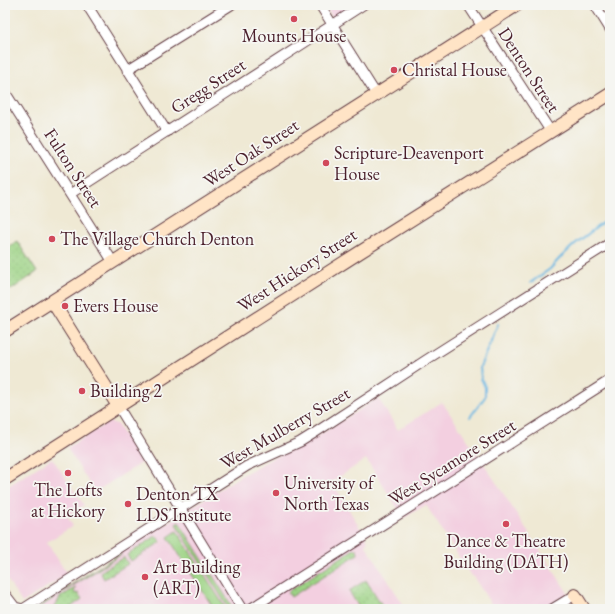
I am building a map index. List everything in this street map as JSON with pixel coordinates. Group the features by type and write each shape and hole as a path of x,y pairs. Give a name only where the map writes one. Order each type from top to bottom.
{"main road":[{"name":"West Oak Street","path":"5,331 517,5"},
{"name":"West Hickory Street","path":"5,479 610,94"},
{"path":"52,301 118,406"},
{"path":"575,594 584,609"}],"street":[{"path":"87,5 167,132"},
{"path":"127,70 231,5"},
{"path":"320,5 376,94"},
{"name":"Gregg Street","path":"70,194 363,5"},
{"name":"Denton Street","path":"468,5 551,132"},
{"path":"595,5 610,29"},
{"name":"Fulton Street","path":"5,94 113,262"},
{"name":"West Mulberry Street","path":"5,594 15,608 23,609 247,466 300,442 610,243"},
{"name":"West Sycamore Street","path":"250,609 610,380"},
{"path":"118,406 242,609"},
{"path":"552,609 575,594"}],"shaded area":[{"path":"324,5 353,5 333,18"},
{"name":"University of North Texas","path":"378,398 398,430 442,402 568,593 544,609 494,609 426,505 404,518 366,459 332,482 368,541 365,544 406,609 31,609 239,477 271,459 313,439"},
{"path":"109,422 117,424 141,463 95,492 67,448"},
{"path":"52,458 84,505 67,516 73,526 47,542 67,574 22,603 5,576 5,488"}],"green space":[{"path":"17,241 37,272 11,290 5,281 5,249"},
{"path":"179,522 233,608 229,609 176,524"},
{"path":"177,531 226,609 214,609 168,537"},
{"path":"156,536 161,542 131,561 127,555"},
{"path":"354,549 357,549 358,554 291,597 288,593 290,590"},
{"path":"119,554 122,554 37,609 34,609"},
{"path":"124,557 128,564 104,579 100,572"},
{"path":"366,580 382,605 375,609 360,609 349,591"},
{"path":"75,588 76,589 74,591 76,594 78,593 82,599 71,607 72,609 54,609 60,597"}],"waterway":[{"path":"530,283 550,269 575,244 610,217"},
{"path":"470,417 485,397 485,387 481,378 480,367 498,324"}],"place":[{"name":"Mounts House","path":"294,19"},
{"name":"Christal House","path":"394,70"},
{"name":"Scripture-Deavenport House","path":"326,163"},
{"name":"The Village Church Denton","path":"52,239"},
{"name":"Evers House","path":"65,306"},
{"name":"Building 2","path":"82,391"},
{"name":"The Lofts at Hickory","path":"68,473"},
{"name":"University of North Texas","path":"276,493"},
{"name":"Denton TX LDS Institute","path":"128,504"},
{"name":"Dance & Theatre Building (DATH)","path":"506,524"},
{"name":"Art Building (ART)","path":"145,577"}]}
